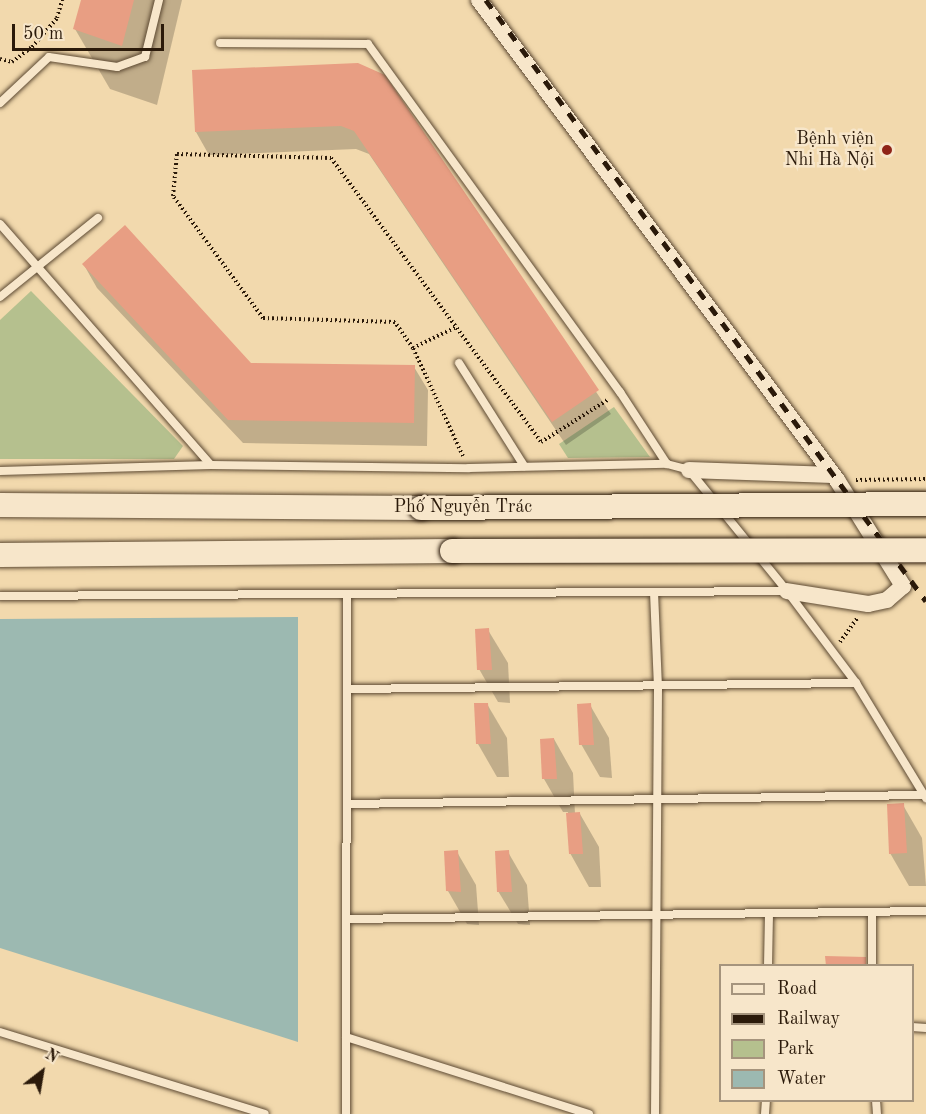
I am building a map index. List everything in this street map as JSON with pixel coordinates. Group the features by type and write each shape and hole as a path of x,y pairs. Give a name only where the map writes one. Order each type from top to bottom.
{"main road":[{"name":"Phố Nguyễn Trác","path":"0,506 421,508 926,504"},
{"path":"0,555 926,550"}],"street":[{"path":"479,0 832,475 903,586 887,600 868,604 787,591"},
{"path":"689,470 832,475"}],"lane":[{"path":"0,103 49,57 117,67 145,57 159,0"},
{"path":"220,43 368,44 620,392 668,464"},
{"path":"0,297 98,218"},
{"path":"0,224 35,267 211,465"},
{"path":"459,363 524,466"},
{"path":"0,471 211,465 469,468 668,464 689,470 787,591 856,682 925,796"},
{"path":"0,596 347,597 787,591"},
{"path":"654,592 658,688 655,1114"},
{"path":"346,1114 349,689 347,597"},
{"path":"349,689 658,688 856,682"},
{"path":"348,804 925,796"},
{"path":"347,919 926,911"},
{"path":"872,912 872,964"},
{"path":"768,964 769,913"},
{"path":"0,1032 265,1114"},
{"path":"346,1037 590,1114"}],"path":[{"path":"0,59 12,62 32,47 57,18 62,0"},
{"path":"469,468 413,348 395,322 263,318 173,196 177,154 331,158 541,442 620,392"},
{"path":"413,348 456,327"},
{"path":"849,480 926,479"},
{"path":"833,651 868,604"}],"green space":[{"path":"31,291 183,446 174,459 0,459 0,320"},
{"path":"614,407 650,457 568,458 559,444"}],"water":[{"path":"298,617 298,1042 0,948 0,619"}],"building":[{"path":"81,0 134,0 122,46 73,29"},
{"path":"358,63 385,75 599,390 552,422 354,131 341,126 195,132 192,70"},
{"path":"125,225 251,363 415,365 414,423 228,420 82,264"},
{"path":"489,628 492,670 477,670 475,629"},
{"path":"474,703 488,703 491,744 476,744"},
{"path":"591,703 594,745 579,745 577,704"},
{"path":"554,738 557,779 542,779 540,739"},
{"path":"904,803 907,853 889,854 887,804"},
{"path":"580,812 583,854 569,854 566,813"},
{"path":"458,850 461,892 446,891 444,851"},
{"path":"509,850 512,892 497,892 495,851"},
{"path":"825,956 866,957 866,964 826,964"}],"railway":[{"path":"486,0 926,601"}],"place":[{"name":"Bệnh viện Nhi Hà Nội","path":"887,150"}]}
